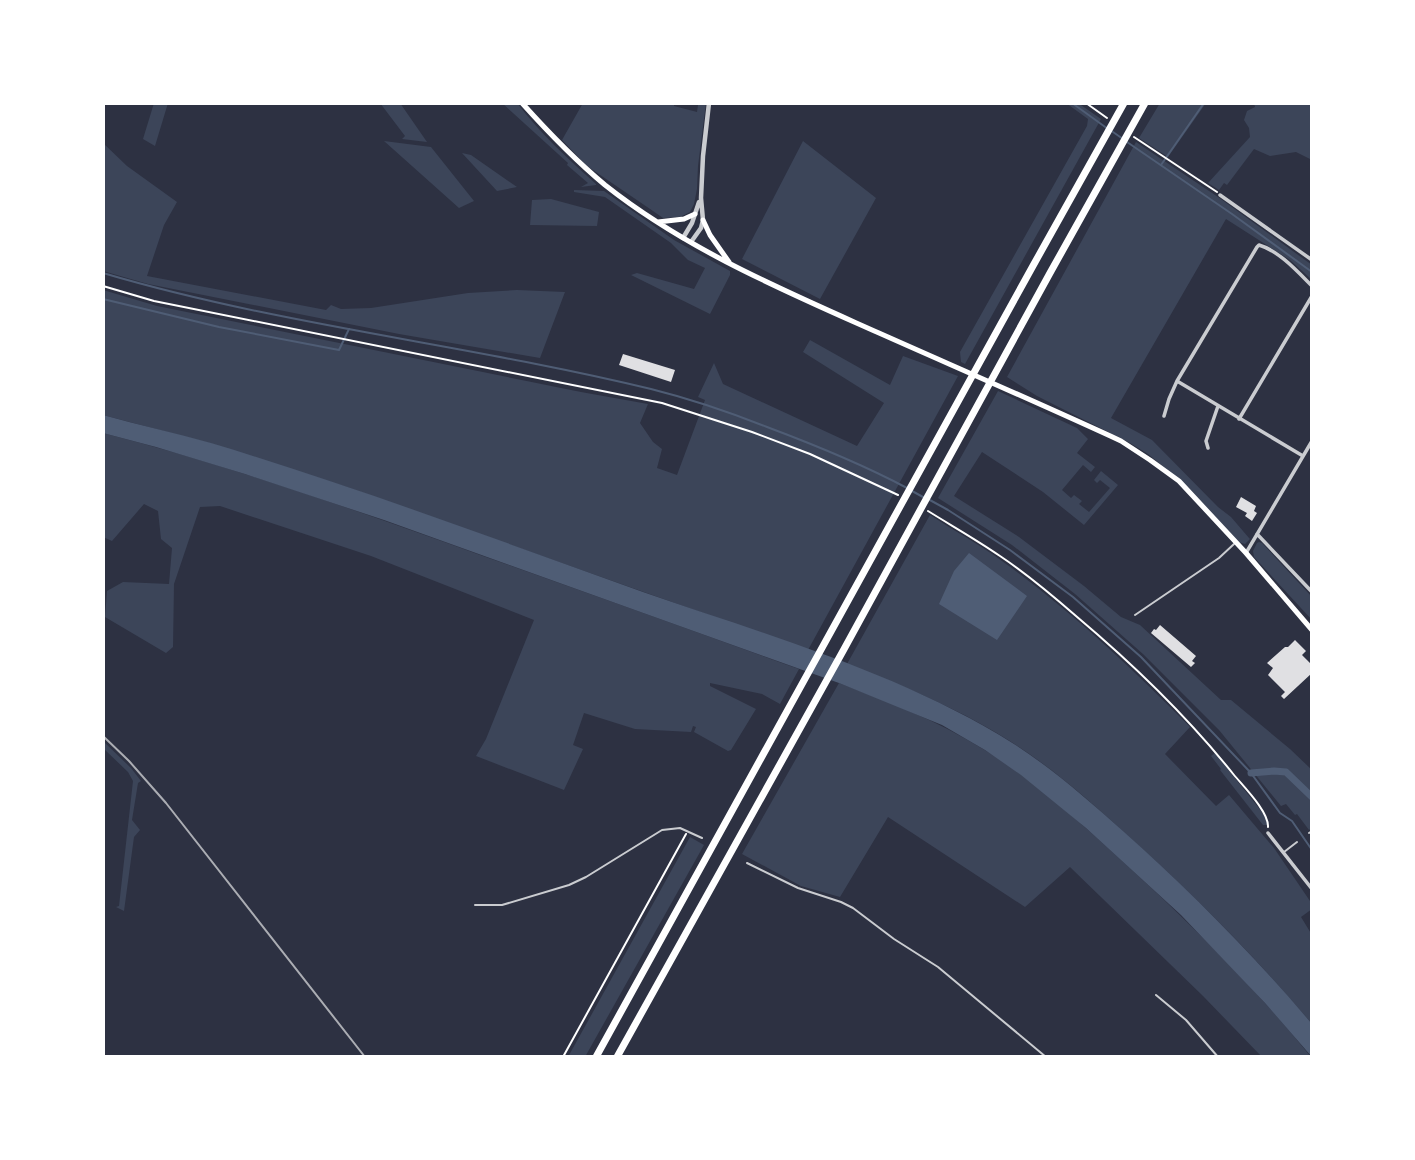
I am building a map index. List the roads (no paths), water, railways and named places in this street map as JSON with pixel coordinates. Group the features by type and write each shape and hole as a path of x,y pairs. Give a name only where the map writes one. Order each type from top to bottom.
{"highway":[{"path":"596,1057 1124,103"},
{"path":"617,1057 1146,103"}],"main road":[{"path":"522,103 573,156 605,184 683,238 731,265 807,301 1121,441 1150,460 1179,481 1312,629"},
{"path":"657,222 676,221 695,214"},
{"path":"703,220 731,265"}],"street":[{"path":"691,242 703,220 703,156 709,103"},
{"path":"1220,195 1312,260"},
{"path":"683,238 701,198"},
{"path":"1164,416 1177,382 1256,247 1259,245 1267,248 1293,267 1312,286"},
{"path":"1239,419 1312,296"},
{"path":"1177,382 1303,456"},
{"path":"1208,449 1206,441 1217,406"},
{"path":"1246,553 1312,442"},
{"path":"1258,534 1312,592"},
{"path":"1268,833 1312,889"}],"lane":[{"path":"1135,615 1219,558 1236,542"},
{"path":"475,905 502,905 569,885 662,830 680,828 702,838"},
{"path":"1283,853 1297,842"},
{"path":"747,863 798,888 853,908 938,967 1046,1057"},
{"path":"1156,995 1186,1020 1218,1057"}],"waterway":[{"path":"1072,103 1108,129"},
{"path":"1161,165 1204,103"},
{"path":"1113,132 1123,139"},
{"path":"1127,142 1312,272"},
{"path":"103,273 239,307 515,360 666,393 724,411 803,441 907,488"},
{"path":"103,299 219,327 339,350 349,329"},
{"path":"912,491 923,497"},
{"path":"928,499 1010,550 1073,597 1141,657 1251,773 1280,813 1292,821 1312,850"},
{"path":"1251,773 1286,772 1312,797"}],"railway":[{"path":"103,736 166,803 365,1057"}]}
